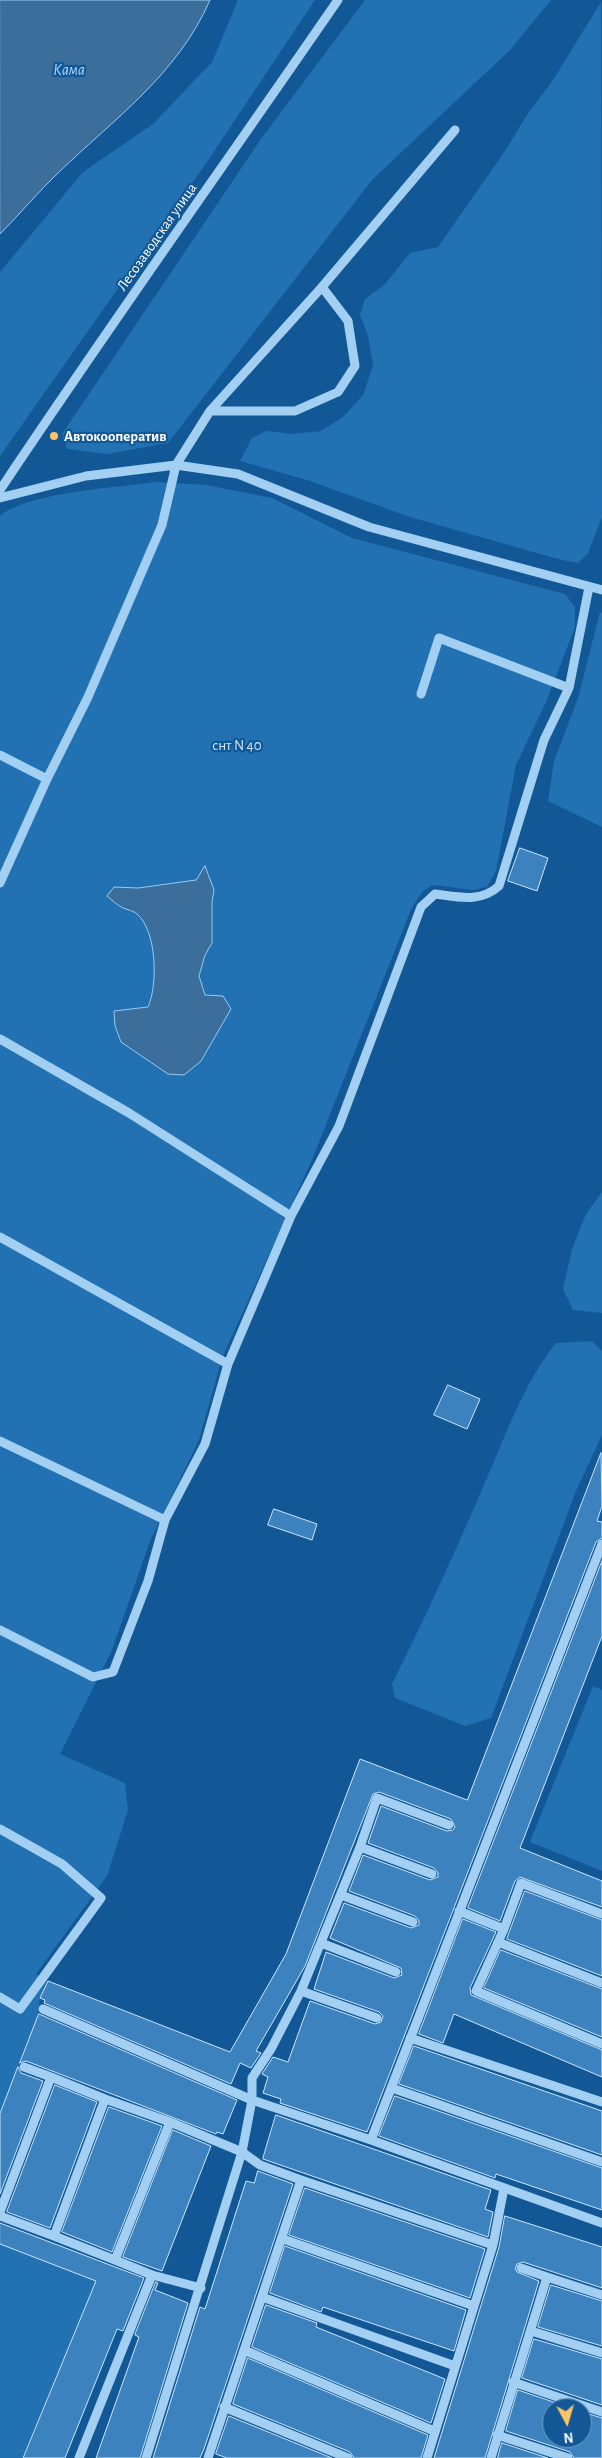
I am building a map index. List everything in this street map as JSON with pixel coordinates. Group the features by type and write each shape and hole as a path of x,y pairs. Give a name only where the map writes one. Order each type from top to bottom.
{"street":[{"name":"Лесозаводская улица","path":"0,490 93,351 220,173 338,0"},
{"path":"0,883 47,779 88,697 162,525 176,465 210,411 322,286 455,130"},
{"path":"210,411 295,412 338,392 356,366 348,321 322,286"},
{"path":"0,498 86,476 176,465 238,474 369,527 602,590"},
{"path":"0,1630 93,1677 113,1672 148,1580 165,1520 205,1444 228,1364 291,1216 339,1126 421,907 435,894 465,898 489,896 499,886 544,740 569,688 589,587"},
{"path":"421,694 439,638 569,688"},
{"path":"0,754 47,779"},
{"path":"0,1039 129,1113 291,1216"},
{"path":"0,1238 228,1364"},
{"path":"0,1441 165,1520"},
{"path":"371,2140 458,1911 602,1544"},
{"path":"146,2458 201,2288 242,2152 252,2100 252,2078 271,2049 301,1991 360,1847 377,1798 450,1825"},
{"path":"0,1829 62,1864 101,1898 20,2009 0,1998"},
{"path":"360,1847 432,1874"},
{"path":"602,1914 521,1883 504,1929 476,1991 602,2044"},
{"path":"341,1895 413,1922"},
{"path":"458,1911 504,1929"},
{"path":"498,1942 602,1983"},
{"path":"321,1943 396,1972"},
{"path":"301,1991 377,2018"},
{"path":"43,2009 252,2100 371,2140 602,2223"},
{"path":"410,2038 602,2102"},
{"path":"24,2067 170,2122 242,2152 260,2165 493,2245"},
{"path":"0,2212 51,2077"},
{"path":"392,2088 602,2162"},
{"path":"54,2236 105,2099"},
{"path":"114,2260 170,2122"},
{"path":"208,2458 283,2239 301,2180"},
{"path":"427,2458 493,2245 504,2188"},
{"path":"0,2216 152,2275 201,2288"},
{"path":"283,2239 474,2306"},
{"path":"521,2268 602,2295"},
{"path":"79,2458 152,2275"},
{"path":"491,2458 547,2277"},
{"path":"262,2297 455,2366"},
{"path":"531,2331 602,2354"},
{"path":"244,2350 434,2431"},
{"path":"513,2382 602,2412"},
{"path":"224,2407 348,2458"},
{"path":"498,2435 568,2458"}],"green space":[{"path":"238,0 315,0 207,162 0,456 0,272 83,172 153,124 212,62"},
{"path":"365,0 551,0 510,50 372,180 168,443 107,454 67,449 62,434 261,139"},
{"path":"601,2 602,517 588,553 578,563 558,559 410,517 307,480 240,461 252,438 266,431 292,434 321,431 343,417 363,395 373,366 368,336 360,315 365,299 385,284 410,253 438,247 505,151 527,115 553,80"},
{"name":"снт N 40","path":"155,482 206,485 272,498 352,538 565,594 575,607 575,627 547,700 516,765 496,871 487,887 472,890 433,885 423,891 412,907 312,1160 222,1358 199,1440 150,1541 112,1650 60,1754 125,1783 128,1810 107,1876 36,1974 47,1980 40,1998 37,2020 0,2114 0,516 13,508 51,496"},
{"path":"600,612 602,613 602,827 548,801 554,761 578,698"},
{"path":"602,1192 602,1313 573,1310 563,1289 572,1249 586,1214"},
{"path":"592,1341 602,1351 602,1435 576,1491 491,1718 465,1726 395,1698 392,1684 439,1585 524,1393 556,1343"},
{"path":"593,1686 602,1690 602,1871 530,1842"},
{"path":"0,2244 96,2281 22,2458 0,2458"}],"water":[{"name":"Кама","path":"0,0 210,0 197,26 181,51 163,73 51,180 0,234"},
{"path":"205,866 214,890 212,902 212,943 205,955 199,976 205,995 223,996 231,1009 201,1061 184,1075 168,1074 121,1042 115,1026 114,1011 148,1007 153,986 154,959 149,933 144,922 136,913 121,907 107,896 114,887 138,888 196,880"}],"building":[{"path":"520,848 548,858 537,891 508,881"},
{"path":"448,1385 480,1399 467,1429 434,1415"},
{"path":"601,1453 602,1506 597,1521 602,1522 602,1538 596,1542 367,2132 280,2103 281,2099 263,2093 268,2077 262,2074 273,2057 288,2062 310,2001 375,2024 381,2022 383,2016 379,2012 314,1989 326,1952 394,1978 402,1975 401,1968 330,1938 344,1903 411,1928 419,1925 419,1921 415,1916 349,1891 363,1855 430,1880 438,1877 438,1873 434,1868 368,1843 381,1806 447,1831 453,1830 455,1827 451,1819 379,1792 373,1794 305,1966 256,2051 261,2053 251,2068 240,2063 231,2084 44,2003 45,2000 40,1998 48,1981 230,2052 286,1954 360,1759 467,1800"},
{"path":"274,1509 317,1524 312,1540 268,1525"},
{"path":"602,1561 602,1636 520,1848 602,1881 602,1907 520,1877 515,1881 500,1921 468,1908"},
{"path":"525,1891 602,1920 602,1976 507,1939"},
{"path":"463,1919 496,1932 470,1988 471,1995 602,2050 602,2077 454,2014 443,2043 419,2034"},
{"path":"501,1950 602,1989 602,2037 484,1988"},
{"path":"39,2014 237,2100 223,2134 217,2132 216,2134 26,2061 20,2063"},
{"path":"414,2046 602,2111 602,2155 399,2084"},
{"path":"18,2067 21,2073 43,2081 0,2194 0,2114"},
{"path":"55,2085 97,2102 50,2228 7,2212"},
{"path":"395,2096 602,2168 602,2210 496,2174 495,2178 379,2136"},
{"path":"109,2107 162,2126 112,2252 62,2232"},
{"path":"276,2115 491,2190 485,2209 493,2212 488,2237 263,2159"},
{"path":"173,2130 211,2146 162,2271 123,2257"},
{"path":"258,2171 293,2184 204,2449 200,2458 153,2458 200,2307 205,2309 246,2181 254,2183"},
{"path":"305,2188 485,2249 470,2298 289,2235"},
{"path":"505,2216 602,2247 602,2288 523,2262 517,2264 515,2269 517,2272 539,2281 485,2458 434,2458 499,2247"},
{"path":"0,2223 144,2278 123,2331 117,2329 65,2458 23,2458 96,2281 0,2244"},
{"path":"285,2246 466,2310 454,2351 323,2307 321,2312 270,2293"},
{"path":"156,2282 158,2283 155,2290 188,2303 140,2458 96,2458 139,2337 135,2335"},
{"path":"551,2285 602,2301 602,2346 538,2327"},
{"path":"266,2305 317,2323 316,2327 445,2379 431,2423 252,2347"},
{"path":"534,2339 602,2359 602,2405 592,2402 592,2398 581,2398 522,2378"},
{"path":"248,2358 428,2435 421,2458 354,2458 350,2452 233,2404"},
{"path":"518,2390 542,2398 542,2443 506,2431"},
{"path":"592,2415 602,2418 602,2458 574,2458 570,2452 558,2448 592,2448"},
{"path":"229,2416 332,2458 227,2458 216,2454"},
{"path":"502,2443 548,2458 498,2458"}],"place":[{"name":"Автокооператив","path":"54,436"}]}
